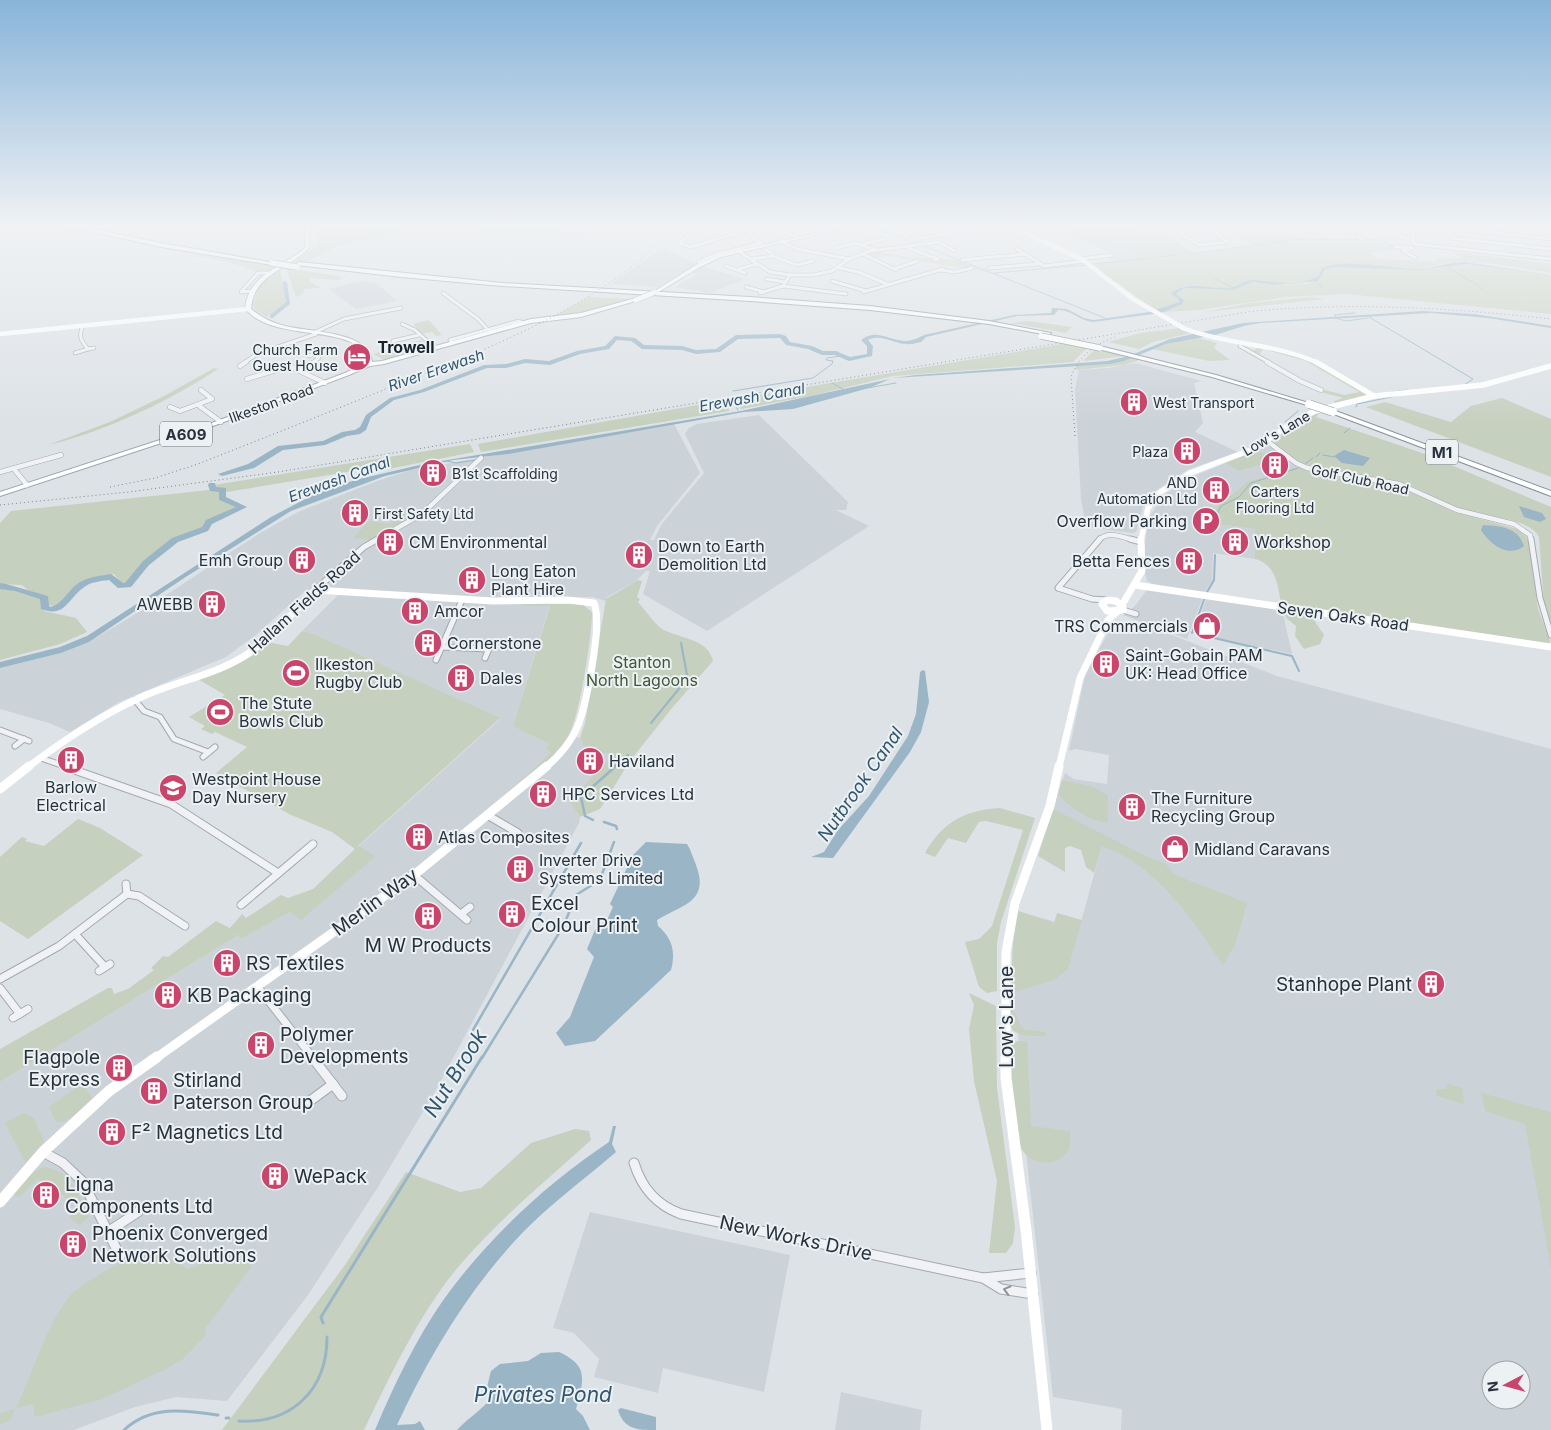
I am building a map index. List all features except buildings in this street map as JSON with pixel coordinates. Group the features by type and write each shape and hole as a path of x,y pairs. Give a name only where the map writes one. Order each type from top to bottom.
{"highway":[{"name":"M1","path":"557,292 826,308 957,320 1044,334 1151,357 1312,403 1551,488"},
{"name":"M1","path":"1335,411 1551,494"}],"main road":[{"path":"252,292 248,309 266,320 314,334 346,339 357,343 368,355 369,364"},
{"name":"A609","path":"369,364 382,363 489,331 520,324 581,315 636,300 655,292"},
{"name":"Ilkeston Road","path":"0,494 221,422 325,383 369,364"}],"street":[{"path":"241,292 252,292"},
{"path":"760,293 765,292"},
{"path":"817,292 837,296 846,294"},
{"path":"1124,292 1152,310 1195,333 1206,337 1290,352 1318,362 1374,396"},
{"path":"443,293 489,331"},
{"path":"240,366 257,354 289,345 314,334 325,326 350,318 401,308"},
{"path":"0,334 248,309"},
{"path":"402,324 413,327 419,335 434,347"},
{"path":"83,326 79,334 88,349"},
{"path":"396,339 419,335"},
{"path":"1248,350 1256,348 1258,345"},
{"path":"257,354 260,346"},
{"path":"1240,346 1321,390"},
{"path":"75,353 94,348"},
{"path":"298,369 318,361 319,358 311,355 319,352"},
{"path":"247,379 285,366 293,366 325,383"},
{"name":"Low's Lane","path":"1047,1430 1031,1273 1006,1078 1006,952 1012,913 1050,806 1080,678 1108,620 1121,609 1126,596 1136,585 1142,571 1141,539 1148,508 1159,493 1168,486 1201,468 1243,453 1267,441 1283,428 1316,411 1374,396 1483,385 1551,366"},
{"path":"170,408 180,410 213,398 203,390"},
{"path":"198,404 221,422"},
{"name":"Golf Club Road","path":"1267,441 1296,463 1307,468 1399,484 1457,510 1521,527 1530,534 1538,576 1541,606 1551,634"},
{"path":"0,472 60,455"},
{"name":"Hallam Fields Road","path":"0,789 4,782 96,721 135,700 244,657 266,639 315,590 364,547 422,514 481,458"},
{"path":"14,469 27,485"},
{"path":"1136,614 1058,588 1100,538 1110,535 1141,539"},
{"name":"Seven Oaks Road","path":"1136,585 1551,647"},
{"path":"315,590 462,600 436,660"},
{"name":"Low's Lane","path":"1107,604 1126,596"},
{"name":"Merlin Way","path":"0,1202 43,1152 109,1091 414,875 552,762 574,735 585,701 598,616 594,603 575,600 462,600"},
{"path":"1107,604 1121,609"},
{"path":"1107,604 1108,620"},
{"path":"442,647 490,646 485,658"},
{"path":"135,700 143,710 160,717 174,740 208,752"},
{"path":"0,730 26,740 15,746"},
{"path":"202,756 215,747"},
{"path":"41,758 171,804 278,873"},
{"path":"488,816 518,833"},
{"path":"241,905 313,844"},
{"path":"414,875 467,920"},
{"path":"126,884 127,894"},
{"path":"0,979 75,934 112,903 127,894 139,896 185,926"},
{"path":"461,914 470,907"},
{"path":"75,934 105,967"},
{"path":"257,986 342,1096"},
{"path":"0,988 17,1016 28,1009"},
{"path":"310,1101 333,1084"},
{"path":"43,1152 63,1162 83,1182 120,1256"},
{"name":"New Works Drive","path":"634,1163 649,1194 668,1210 983,1278 1001,1288 1033,1294"},
{"path":"109,1231 138,1212"},
{"name":"New Works Drive","path":"983,1278 1031,1273"}],"shaded area":[{"path":"333,292 386,292 397,301 356,309"},
{"path":"1135,363 1202,381 1194,383 1203,423 1195,432 1238,452 1187,470 1157,490 1144,503 1136,532 1086,527 1081,499 1075,389 1079,370 1109,368"},
{"path":"759,415 848,502 846,510 836,510 869,526 707,631 643,594 650,571 646,571 636,581 607,597 606,601 592,597 552,598 513,726 571,730 568,736 580,738 583,745 614,756 569,801 580,817 579,823 436,1090 378,1187 308,1295 227,1401 176,1397 135,1407 74,1430 0,1430 0,1082 238,935 241,939 290,912 376,856 358,847 500,719 314,634 302,631 338,595 304,592 257,634 226,657 119,702 70,732 49,723 0,709 0,668 61,653 89,642 154,603 260,533 298,512 377,481 411,470 674,424 700,473 657,526 650,540 654,540 661,525 704,473 685,434 689,428 697,424"},
{"path":"1266,446 1271,447 1282,458 1298,467 1249,481 1237,493 1216,524 1255,529 1255,559 1213,553 1212,581 1204,593 1154,585 1147,581 1144,568 1144,549 1149,517 1164,495 1190,478 1225,463 1241,471 1274,461 1257,450"},
{"path":"1147,590 1203,597 1187,639 1123,615 1134,607"},
{"path":"1207,598 1282,609 1292,654 1193,633"},
{"path":"1114,622 1141,623 1277,676 1551,749 1551,1430 1121,1430 1122,1409 1053,1397 1023,1125 1018,1030 1011,1007 1013,944 1018,911 1079,929 1102,846 1053,809 1065,773 1074,779 1107,784 1109,755 1076,749 1069,751 1085,675"},
{"path":"590,1212 790,1255 764,1392 663,1368 658,1393 594,1377 599,1359 574,1333 553,1328"},
{"path":"841,1392 922,1410 920,1430 835,1430"}],"green space":[{"path":"257,292 286,292 285,305 267,317 255,310 252,305"},
{"path":"294,292 303,292 303,294 296,297"},
{"path":"1130,292 1175,292 1171,294 1178,298 1179,302 1155,311"},
{"path":"1180,292 1551,292 1551,314 1346,294 1286,297 1199,310 1162,312 1184,304 1184,300 1176,295"},
{"path":"588,297 631,299 578,313 553,317"},
{"path":"1311,297 1325,299 1204,312 1250,303"},
{"path":"429,320 442,335 436,336 432,332 421,334 413,324"},
{"path":"1029,321 1072,327 1066,333 1010,323"},
{"path":"1181,328 1191,333 1153,342 1139,349 1108,342 1141,333"},
{"path":"1199,338 1217,343 1214,348 1230,360 1209,361 1152,349 1166,344"},
{"path":"421,340 430,346 385,360 373,354"},
{"path":"1068,343 1088,347 1073,362 893,376 810,396 741,409 735,399"},
{"path":"1259,347 1305,358 1367,393 1367,396 1335,403 1334,401 1343,398 1321,392 1324,390 1345,395 1359,392 1306,361 1263,349 1259,355 1253,351"},
{"path":"1095,349 1125,356 1083,361"},
{"path":"1134,357 1142,359 1124,365 1076,370 1076,366 1111,364"},
{"path":"214,368 218,369 137,414 93,432 48,445 110,422 166,395"},
{"path":"1502,398 1551,419 1551,477 1366,407 1385,402 1451,422 1471,406"},
{"path":"726,400 729,411 481,452 478,444"},
{"path":"1320,412 1316,417 1425,454 1551,507 1551,626 1544,605 1539,537 1533,530 1515,521 1461,510 1403,483 1311,466 1293,459 1281,451 1274,440 1296,424"},
{"path":"470,444 474,452 378,471 376,467 227,492 225,489 214,487 214,485"},
{"path":"1257,450 1275,461 1240,471 1225,463"},
{"path":"1298,467 1339,477 1395,485 1455,512 1517,529 1526,536 1529,543 1538,609 1550,641 1549,644 1281,604 1277,583 1272,571 1268,566 1255,559 1255,529 1216,524 1216,508 1249,481"},
{"path":"209,490 222,491 220,501 240,505 241,508 208,520 204,523 203,528 171,541 145,563 126,584 122,584 114,574 83,582 72,590 62,605 58,607 48,605 48,596 31,593 22,585 0,584 0,523 11,511"},
{"path":"403,514 411,517 371,540 353,538 369,521 388,524"},
{"name":"Stanton North Lagoons","path":"638,580 642,581 637,597 640,599 638,602 656,623 662,629 699,643 710,653 713,661 672,708 630,761 600,809 580,817 569,801 613,756 583,745 580,738 585,723 606,599"},
{"path":"0,587 22,591 43,599 44,611 76,618 87,632 60,644 0,660"},
{"path":"521,603 582,604 592,612 585,674 578,709 570,733 542,767 519,783 552,752 546,749 550,744 513,726 550,606 521,606"},
{"path":"1284,610 1310,614 1324,635 1320,644 1304,649 1295,636 1296,626 1286,618"},
{"path":"302,631 314,634 500,718 358,846 376,856 301,920 290,912 241,939 238,935 0,1082 0,1049 108,988 112,988 114,994 128,989 154,970 151,968 163,956 168,957 216,921 230,928 242,914 246,918 281,895 288,898 313,889 355,849 332,832 289,814 216,773 247,747 215,732 212,734 201,729 205,726 189,717 225,695 198,679 244,661 267,642 288,646"},
{"path":"1062,780 1094,787 1108,796 1108,822 1089,817 1067,803 1058,794"},
{"path":"1000,808 1035,818 1001,922 997,943 997,991 987,993 979,987 965,942 979,939 992,926 1023,830 986,821 979,822 966,843 948,838 935,857 925,853 939,834 955,820 975,812"},
{"path":"1053,809 1142,854 1166,864 1172,872 1180,877 1247,903 1235,945 1223,965 1172,895 1139,866 1121,854 1102,846 1094,873 1086,867 1081,850 1070,846 1065,848 1065,872 1038,856"},
{"path":"78,819 100,828 143,855 28,939 0,921 0,857 22,837 27,839 25,841 44,846"},
{"path":"1018,911 1054,923 1057,913 1082,920 1068,969 1054,980 1011,993 1013,944"},
{"path":"969,993 996,1006 997,1088 1015,1227 1013,1243 1006,1253 989,1253 997,1181 974,1081 969,1029 974,1005"},
{"path":"1009,1006 1013,1008 1022,1029 1046,1032 1045,1036 1016,1033 1010,1025"},
{"path":"1018,1041 1027,1041 1031,1126 1070,1131 1068,1151 1056,1161 1041,1162 1034,1160 1023,1151 1019,1144 1011,1094 1010,1044"},
{"path":"83,1083 92,1098 71,1118 66,1121 56,1122 49,1107"},
{"path":"1448,1084 1462,1088 1464,1104 1437,1096 1436,1089 1446,1089"},
{"path":"1481,1093 1551,1112 1551,1268 1525,1124 1485,1111"},
{"path":"24,1113 34,1118 44,1141 26,1163 5,1123"},
{"path":"575,1129 589,1131 591,1140 506,1216 459,1266 418,1324 364,1430 222,1430 345,1265 406,1172 460,1192 481,1188 531,1143"},
{"path":"44,1167 61,1173 78,1193 89,1217 79,1225 69,1217 78,1206 38,1179 19,1197 14,1194 33,1172"},
{"path":"144,1250 157,1251 188,1269 232,1253 252,1266 205,1329 206,1335 183,1359 102,1399 35,1417 33,1404 16,1408 46,1337 60,1310 74,1292 104,1272"},
{"path":"16,1408 9,1421 0,1424 0,1414"}],"water":[{"path":"1179,292 1176,294 1184,300 1183,304 1161,313 1093,322 1063,310 1058,310 1054,315 1017,316 926,337 921,342 908,343 924,335 1014,315 1051,313 1052,308 1067,309 1084,318 1094,320 1149,312 1179,302 1178,298 1171,294"},
{"path":"1422,311 1474,314 1551,326 1551,328 1488,318 1431,313 1260,323 1215,335 1166,344 1124,361 1111,364 893,378 1107,361 1129,356 1170,339 1243,323"},
{"path":"890,379 869,388 793,409 744,412 508,454 453,460 385,476 291,511 184,578 89,642 61,653 0,668 0,662 60,647 87,636 271,517 311,496 355,480 424,464 741,411"},
{"path":"1344,450 1370,458 1363,466 1342,463 1334,456"},
{"path":"1519,506 1542,513 1546,519 1540,522 1524,517"},
{"path":"1483,525 1502,527 1513,531 1524,546 1512,551 1500,548 1484,535 1481,530"},
{"path":"925,671 929,702 921,732 910,752 833,858 811,857 824,852 838,830 869,796 908,736 916,714 920,672"},
{"path":"646,842 687,844 699,877 699,887 691,901 657,920 658,926 667,935 672,945 671,970 595,1041 565,1046 556,1033 570,1017 594,957 587,949 595,930 608,918 613,907 610,904 633,855"},
{"path":"613,1126 616,1126 612,1144 616,1152 548,1208 523,1232 477,1287 447,1331 397,1425 415,1424 420,1421 425,1430 375,1430 415,1346 434,1314 461,1276 499,1233 520,1213 563,1176 609,1142"},
{"name":"Privates Pond","path":"559,1352 569,1357 580,1368 582,1381 576,1409 583,1416 590,1430 457,1430 492,1397 487,1387 491,1371 500,1364 528,1361 541,1353"},
{"path":"621,1408 656,1417 656,1430 632,1428 621,1417 618,1410"}],"waterway":[{"path":"272,316 288,303 286,292"},
{"path":"1039,292 1105,318"},
{"name":"Erewash Canal","path":"1337,318 1334,315 1355,313"},
{"path":"1369,317 1473,379 1464,385"},
{"path":"1336,318 1346,321 1368,318"},
{"name":"River Erewash","path":"222,474 251,466 281,448 325,443 345,434 357,432 363,428 368,416 392,399 422,391 486,366 506,366 525,361 550,363 579,352 607,348 615,338 633,339 642,347 682,348 696,352 718,351 736,337 780,336 784,337 788,344 810,347 822,353 836,353 849,359 870,355 870,346 864,340 871,336 884,337 904,343 921,339"},
{"name":"Nut Brook","path":"733,391 813,378 832,364 833,361 826,360 827,358 841,356"},
{"path":"832,383 843,389"},
{"name":"Erewash Canal","path":"867,388 896,383"},
{"path":"1391,392 1407,390"},
{"path":"1356,407 1357,404 1396,396"},
{"name":"Nut Brook","path":"732,399 738,410"},
{"path":"1285,422 1298,411"},
{"path":"1344,433 1350,428"},
{"path":"1316,457 1320,453"},
{"path":"1323,455 1334,457"},
{"path":"1305,464 1313,458"},
{"path":"447,461 456,463 476,460"},
{"path":"1220,523 1218,512 1221,506 1239,497 1251,483 1298,468"},
{"name":"River Erewash","path":"0,586 45,598 44,607 56,609 84,583 111,577 121,586 128,585 146,563 175,540 205,529 209,522 243,507 222,498 223,490 213,489 212,485"},
{"path":"1207,592 1214,580 1215,555"},
{"path":"1192,633 1205,597"},
{"path":"1201,635 1292,656 1299,671"},
{"name":"Nut Brook","path":"651,723 682,685 687,675 681,643"},
{"name":"Nut Brook","path":"614,767 628,755"},
{"name":"Nut Brook","path":"593,820 585,816 581,797 616,766"},
{"name":"Nut Brook","path":"604,822 616,826 617,829"},
{"name":"Nut Brook","path":"482,1058 564,925 576,895 592,885 602,874 614,842"},
{"path":"473,1030 581,843"},
{"name":"Nut Brook","path":"323,1323 321,1317 482,1057"},
{"name":"Nut Brook","path":"239,1421 275,1417 290,1410 303,1400 313,1388 321,1373 327,1337"},
{"name":"Nut Brook","path":"124,1430 145,1416 168,1411 218,1415"}],"railway":[{"path":"110,487 155,478 198,464 464,358 542,322 596,292"},
{"path":"0,505 129,492 278,472 1254,311 1291,308 1366,307 1440,309 1551,319"},
{"path":"1075,436 1071,377 1078,363 1088,352 1115,337"}],"place":[{"name":"Church Farm Guest House","path":"357,357"},
{"name":"West Transport","path":"1134,402"},
{"name":"Plaza","path":"1187,451"},
{"name":"Carters Flooring Ltd","path":"1275,465"},
{"name":"B1st Scaffolding","path":"433,473"},
{"name":"AND Automation Ltd","path":"1216,490"},
{"name":"First Safety Ltd","path":"355,513"},
{"name":"Overflow Parking","path":"1206,521"},
{"name":"CM Environmental","path":"390,542"},
{"name":"Workshop","path":"1235,542"},
{"name":"Down to Earth Demolition Ltd","path":"639,555"},
{"name":"Emh Group","path":"302,560"},
{"name":"Betta Fences","path":"1189,561"},
{"name":"Long Eaton Plant Hire","path":"472,580"},
{"name":"AWEBB","path":"212,604"},
{"name":"Amcor","path":"415,611"},
{"name":"TRS Commercials","path":"1207,626"},
{"name":"Cornerstone","path":"428,643"},
{"name":"Saint-Gobain PAM UK: Head Office","path":"1106,664"},
{"name":"Ilkeston Rugby Club","path":"296,673"},
{"name":"Dales","path":"461,678"},
{"name":"The Stute Bowls Club","path":"220,712"},
{"name":"Barlow Electrical","path":"71,760"},
{"name":"Haviland","path":"590,761"},
{"name":"Westpoint House Day Nursery","path":"173,788"},
{"name":"HPC Services Ltd","path":"543,794"},
{"name":"The Furniture Recycling Group","path":"1132,807"},
{"name":"Atlas Composites","path":"419,837"},
{"name":"Midland Caravans","path":"1175,849"},
{"name":"Inverter Drive Systems Limited","path":"520,869"},
{"name":"Excel Colour Print","path":"512,914"},
{"name":"M W Products","path":"428,916"},
{"name":"RS Textiles","path":"227,963"},
{"name":"Stanhope Plant","path":"1431,984"},
{"name":"KB Packaging","path":"168,995"},
{"name":"Polymer Developments","path":"261,1045"},
{"name":"Flagpole Express","path":"119,1068"},
{"name":"Stirland Paterson Group","path":"154,1091"},
{"name":"F² Magnetics Ltd","path":"112,1132"},
{"name":"WePack","path":"275,1176"},
{"name":"Ligna Components Ltd","path":"46,1195"},
{"name":"Phoenix Converged Network Solutions","path":"73,1244"}],"district":[{"name":"Trowell","path":"406,347"}],"water label":[{"name":"Nutbrook Canal","path":"860,784"}]}
